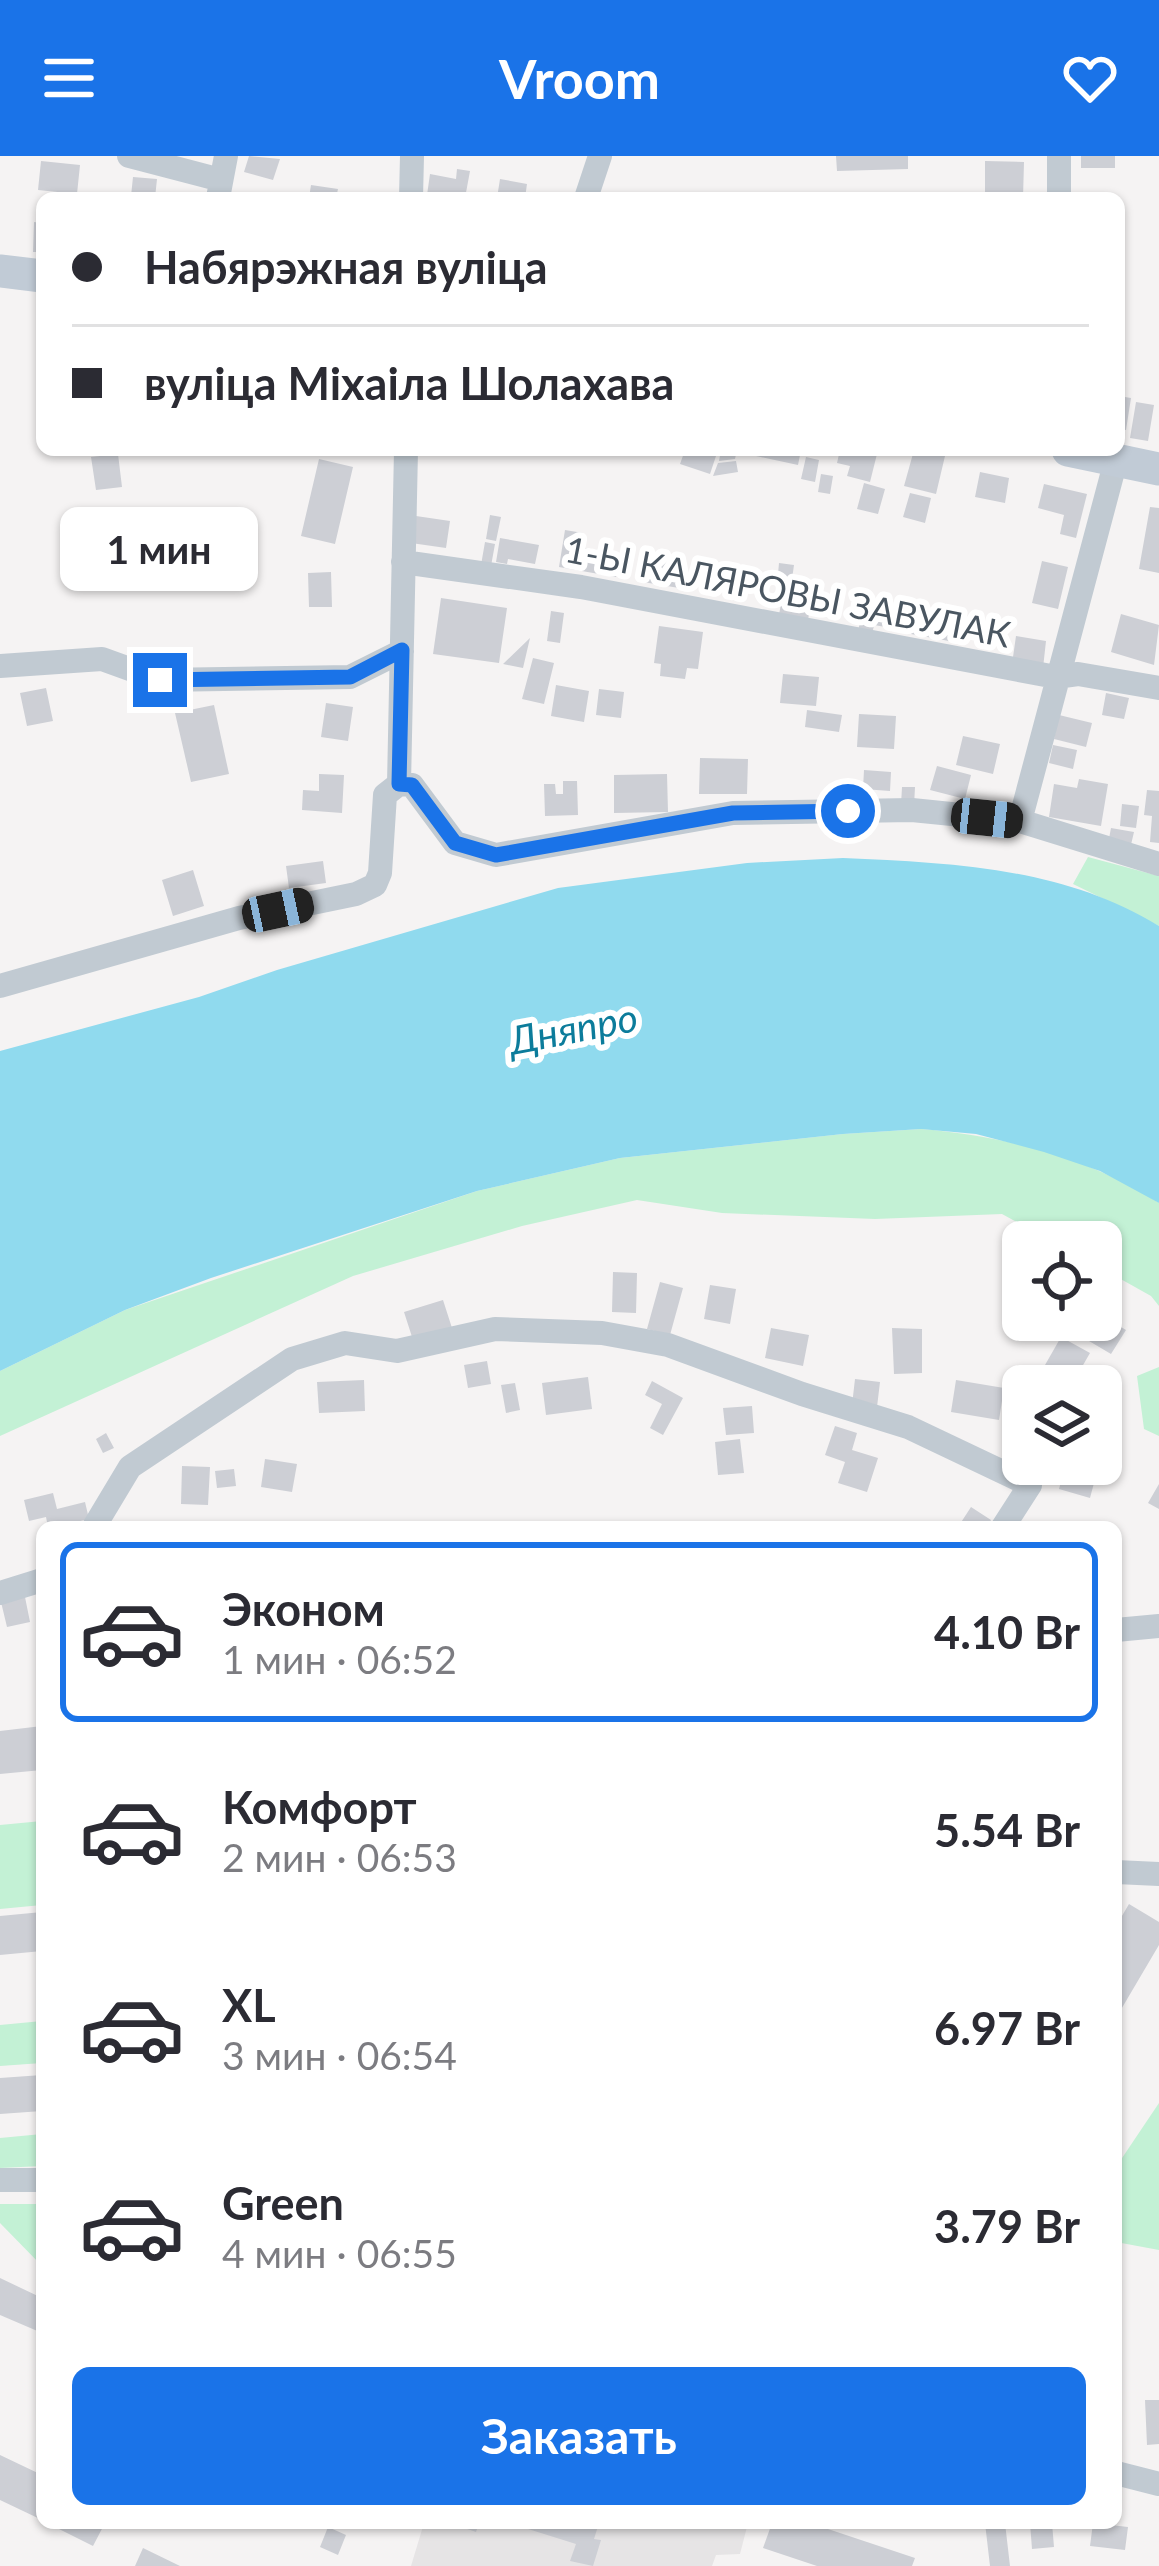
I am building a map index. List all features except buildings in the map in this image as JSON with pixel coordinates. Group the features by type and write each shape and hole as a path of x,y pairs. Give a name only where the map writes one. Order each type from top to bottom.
{"main road":[{"path":"0,271 36,275"},
{"path":"1097,456 1159,469"}],"street":[{"path":"129,156 222,178"},
{"path":"411,192 412,156"},
{"path":"588,192 600,156"},
{"path":"1059,156 1059,192"},
{"path":"399,784 406,456"},
{"path":"1020,821 1117,460"},
{"name":"1-Ы КАЛЯРОВЫ ЗАВУЛАК","path":"403,562 581,587 1056,677 1078,674 1159,688"},
{"path":"0,666 102,659 160,680 350,677 402,650"},
{"path":"0,986 239,918 356,894 375,885 380,873 385,795 399,784 412,785 455,843 496,855 733,813 912,810 1020,821 1159,864"},
{"path":"98,1521 130,1467 292,1358 345,1343 397,1351 496,1329 602,1333 668,1346 908,1427 1030,1485 1008,1521"},
{"path":"0,1593 36,1582"},
{"path":"1122,1629 1159,1626"},
{"path":"1122,1872 1159,1874"},
{"path":"0,2180 36,2180"},
{"path":"1122,2475 1159,2484"}],"shaded area":[{"path":"422,2529 746,2529 740,2554 716,2555 712,2566 411,2566"}],"green space":[{"path":"1088,857 1159,876 1159,926 1073,884"},
{"path":"921,1129 983,1137 1075,1161 1132,1187 1159,1203 1159,1306 1122,1280 1122,1221 1015,1221 1002,1214 875,1219 722,1213 637,1200 522,1226 353,1276 0,1436 0,1371 125,1310 477,1191 620,1158"},
{"path":"1159,1367 1159,1436 1144,1429 1137,1376"},
{"path":"36,1822 36,1906 0,1909 0,1825"},
{"path":"36,2022 36,2063 0,2066 0,2025"},
{"path":"1159,2103 1159,2250 1122,2243 1122,2158"},
{"path":"36,2135 36,2166 0,2168 0,2138"},
{"path":"0,2204 36,2204 36,2260 0,2223"}],"water":[{"name":"Дняпро","path":"843,858 966,866 1046,880 1122,906 1159,926 1159,1203 1100,1171 1044,1152 976,1134 921,1129 620,1158 477,1191 211,1278 125,1310 0,1371 0,1051 199,997 558,888 747,863"}],"route":[{"path":"160,680 350,677 402,650 399,784 412,785 455,843 496,855 733,813 848,811"}]}
